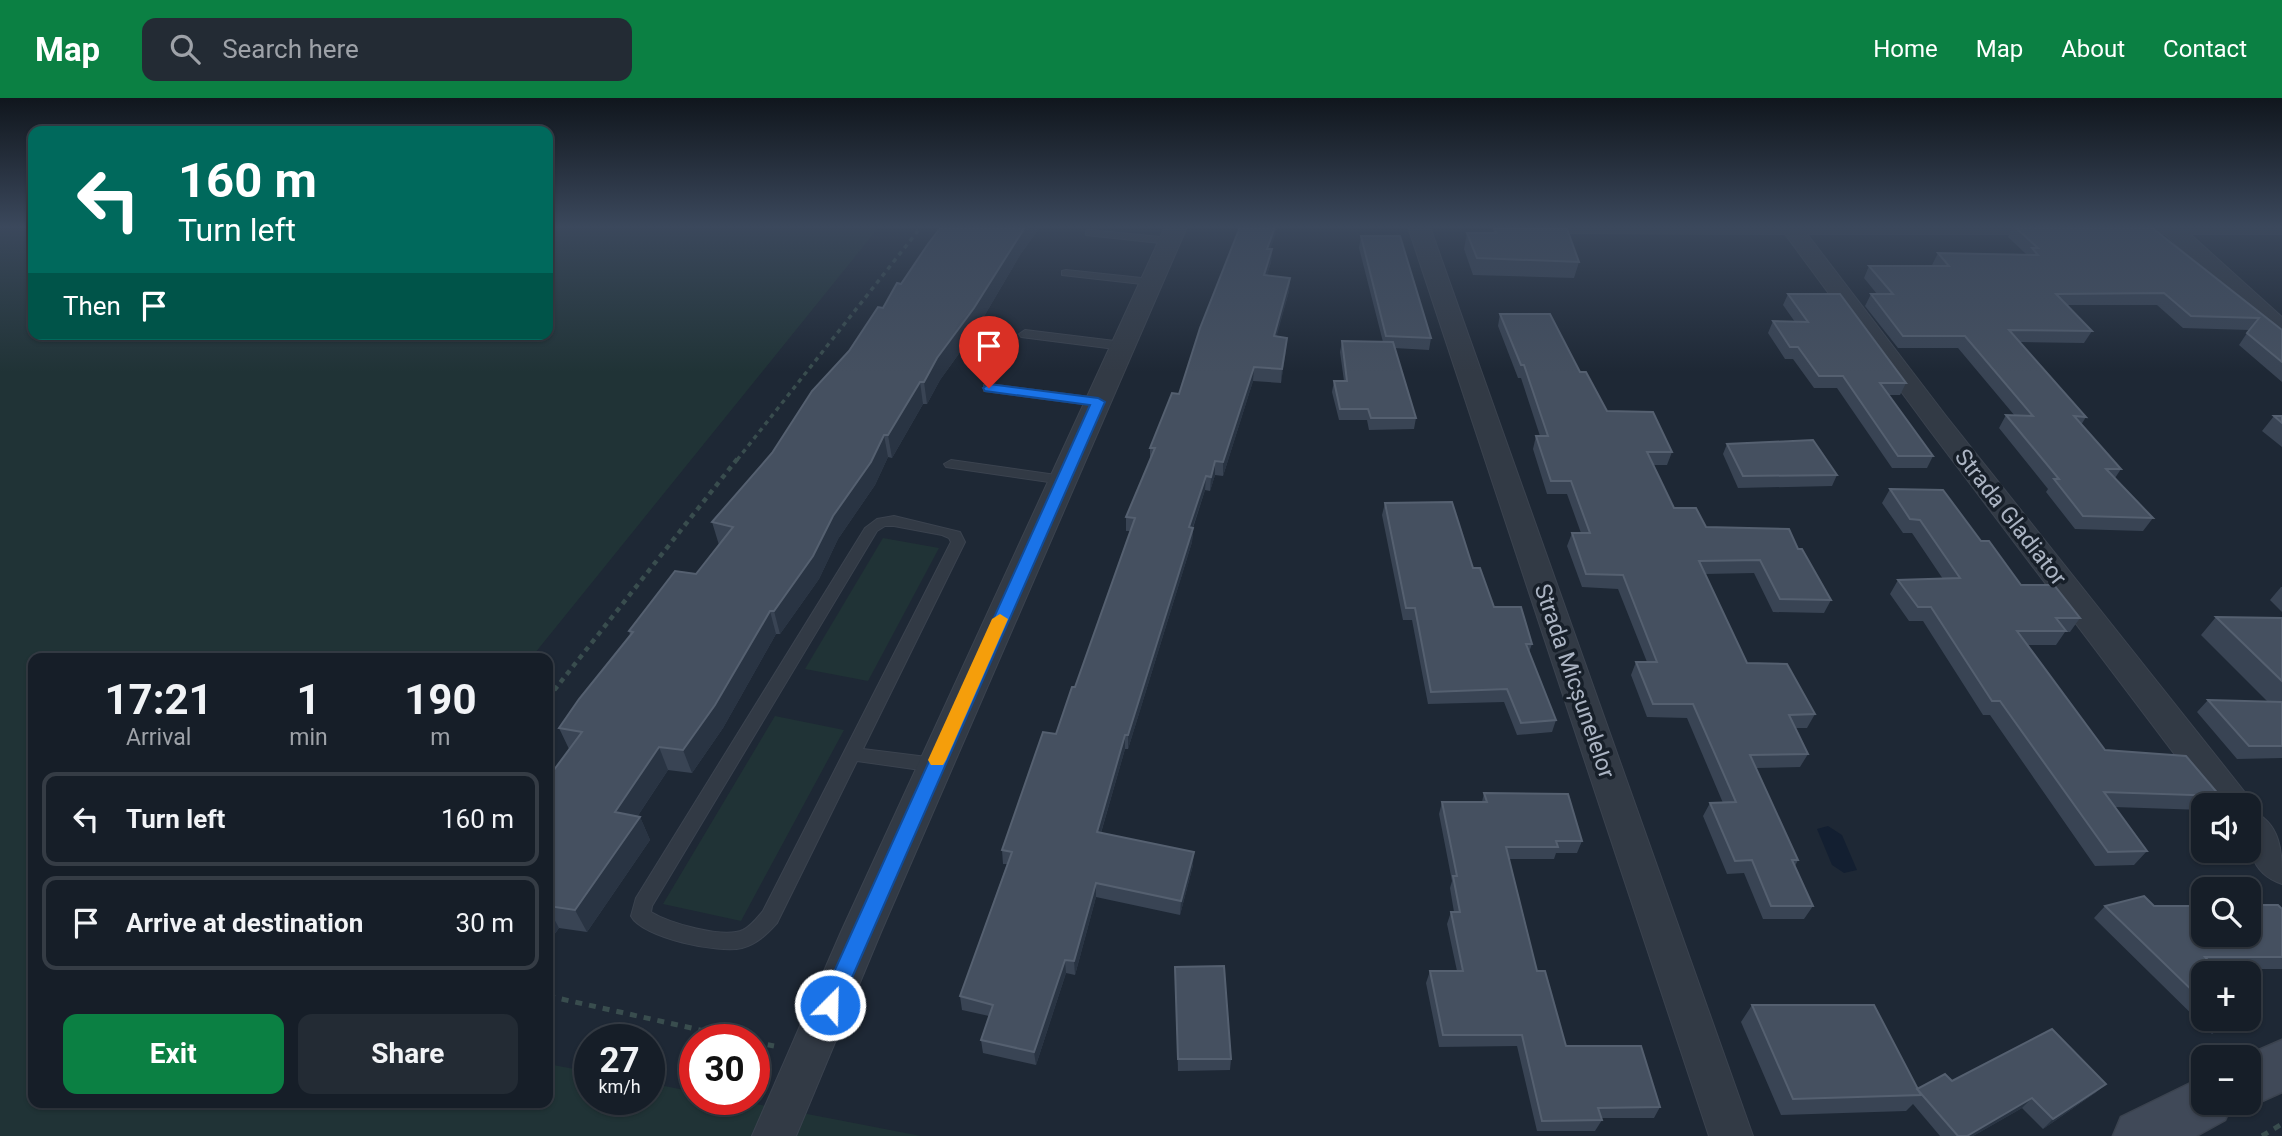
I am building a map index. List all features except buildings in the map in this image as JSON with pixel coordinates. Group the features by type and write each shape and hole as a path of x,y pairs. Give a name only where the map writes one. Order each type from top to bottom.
{"main road":[{"path":"2261,1075 2282,1065"},
{"path":"2140,1136 2191,1110"}],"street":[{"path":"774,1136 935,765 1154,275"},
{"name":"Strada Micșunelelor","path":"1436,275 1731,1136"},
{"name":"Strada Gladiator","path":"1828,275 1937,422 2225,793"},
{"path":"2221,275 2282,330"},
{"path":"2256,308 2282,308"},
{"path":"2261,841 2282,868"}],"lane":[{"path":"1081,275 1151,282"},
{"path":"1025,334 1123,346"},
{"path":"989,388 1098,402"},
{"path":"951,464 1063,480"},
{"path":"894,521 946,531 955,536 958,542 956,549 852,754 770,917 758,931 743,939 725,941 652,924 641,916 643,904 872,528 882,522 894,521"},
{"path":"852,754 935,765"}],"path":[{"path":"553,692 883,275"},
{"path":"553,997 679,1025"},
{"path":"2262,1136 2282,1124"}],"green space":[{"path":"0,275 28,275 28,340 553,340 553,275 840,275 535,653 28,653 28,1108 553,1108 553,1065 574,1069 574,1115 665,1115 665,1086 679,1089 679,1115 770,1115 770,1107 921,1136 0,1136"},
{"path":"883,538 939,548 868,681 805,669"},
{"path":"775,716 844,730 741,921 663,904"}],"water":[{"path":"1828,826 1842,835 1857,870 1844,873 1832,865 1817,829"}],"slow traffic":[{"path":"937,760 1000,619"}],"route":[{"path":"830,1005 1098,402 989,388"}]}
